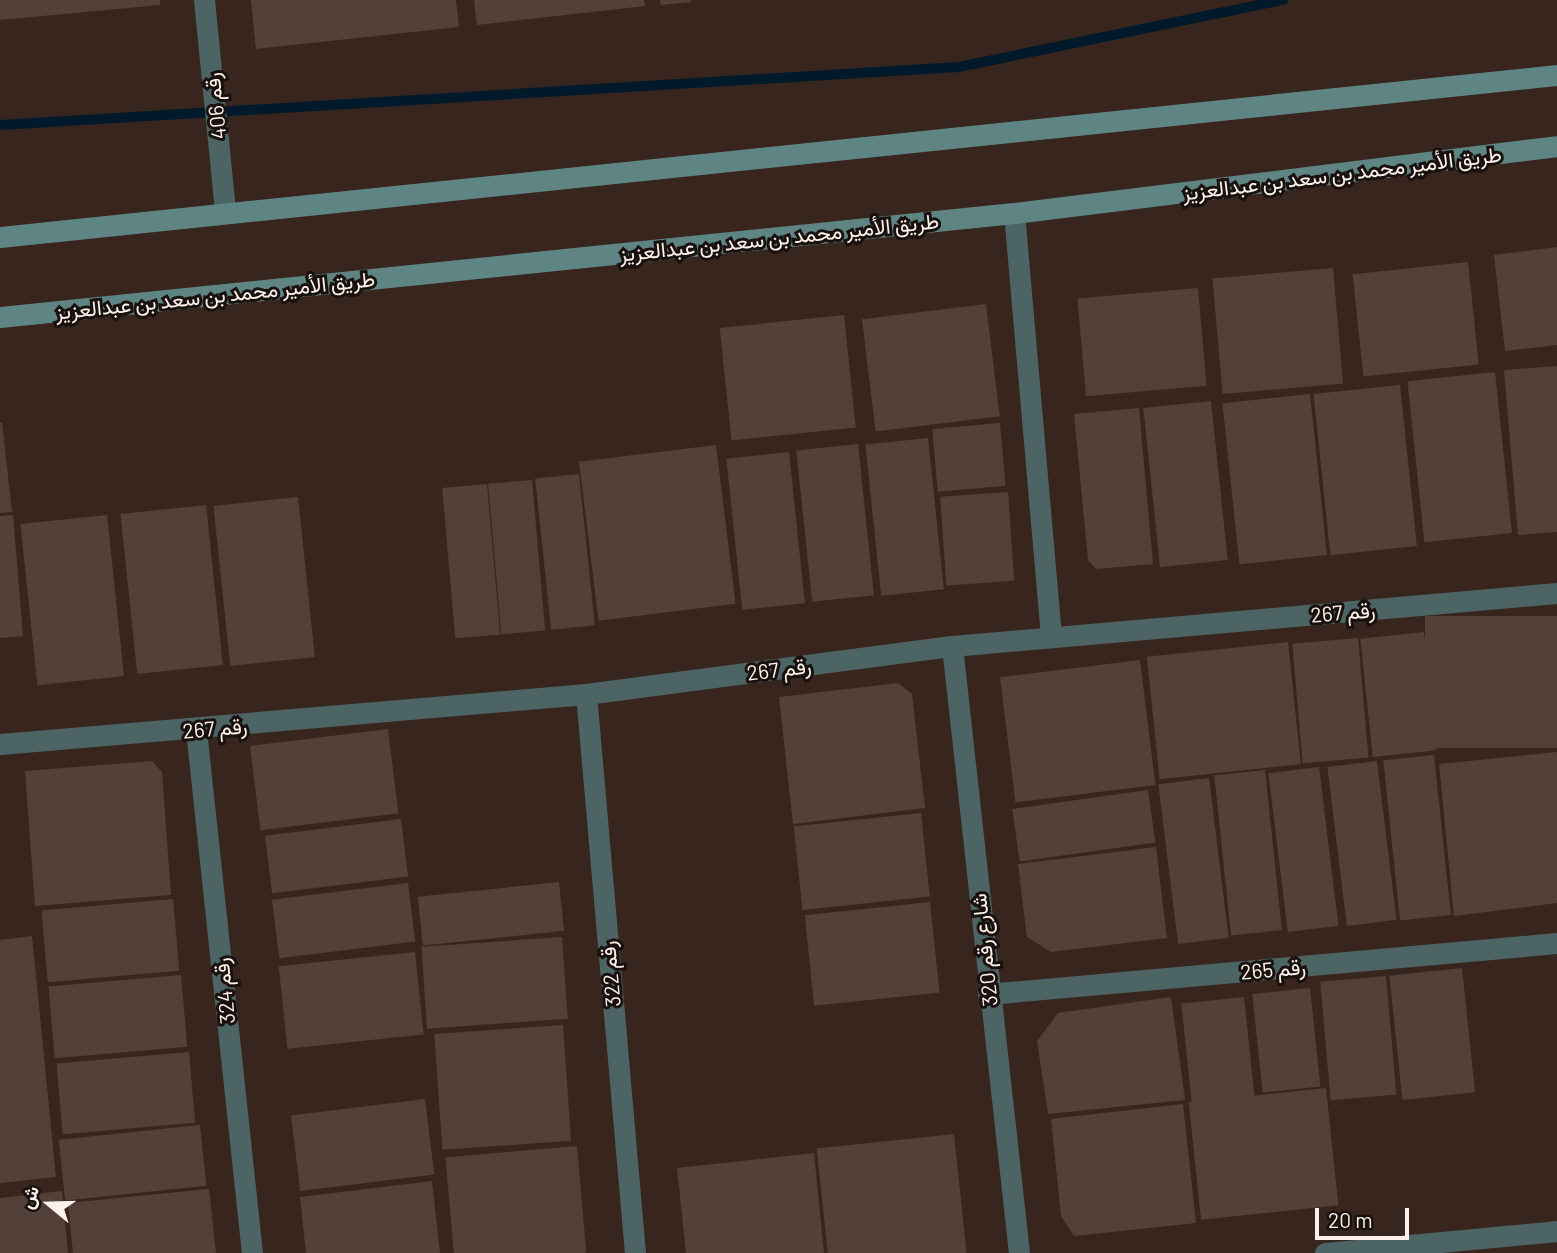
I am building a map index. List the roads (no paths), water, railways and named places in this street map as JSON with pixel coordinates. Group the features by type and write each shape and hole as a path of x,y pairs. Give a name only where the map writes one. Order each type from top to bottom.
{"main road":[{"path":"0,237 1557,75"},
{"name":"طريق الأمير محمد بن سعد بن عبدالعزيز","path":"0,317 1014,213 1557,146"}],"street":[{"name":"رقم 406","path":"204,0 225,212"},
{"path":"1014,213 1051,637"},
{"name":"رقم 267","path":"0,744 196,730 586,694 952,646 1557,593"},
{"name":"شارع رقم 320","path":"952,646 988,994 1019,1253"},
{"name":"رقم 322","path":"586,694 635,1253"},
{"name":"رقم 324","path":"196,730 252,1253"},
{"name":"رقم 265","path":"988,994 1557,943"},
{"path":"1325,1253 1557,1231"}],"waterway":[{"path":"0,125 959,67 1283,0"}]}
